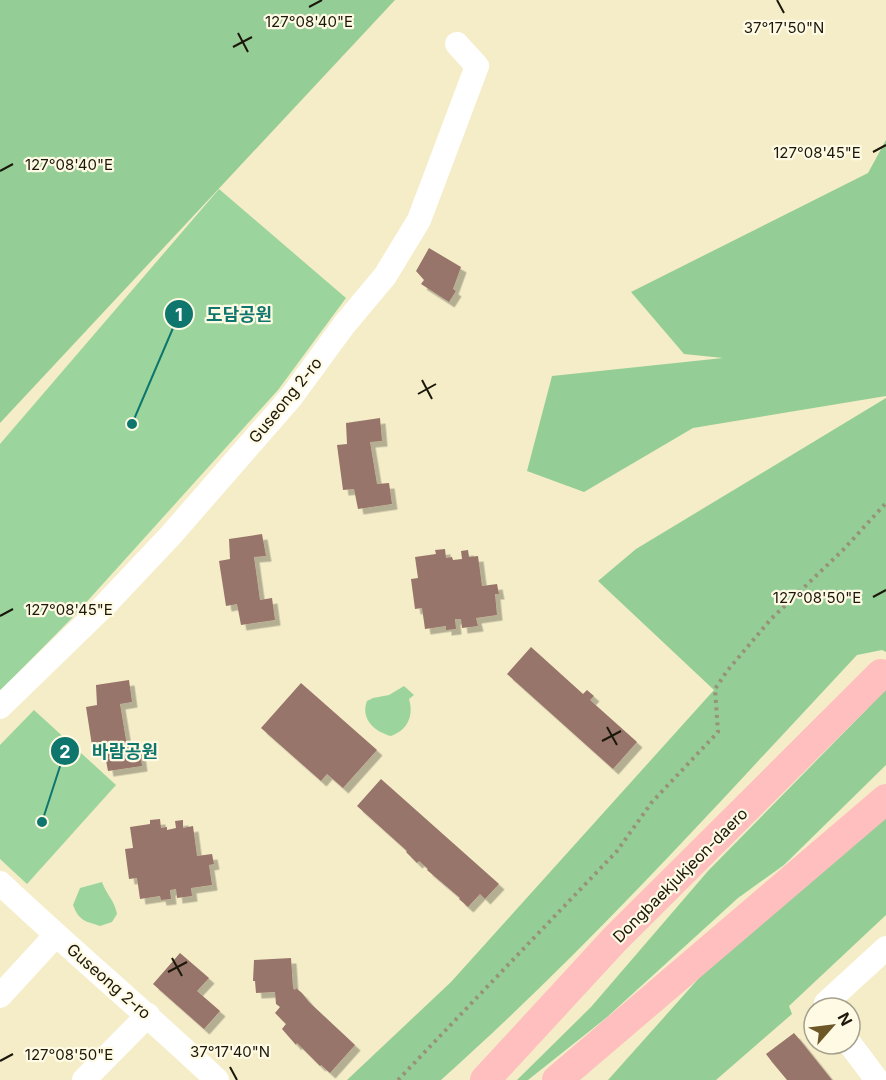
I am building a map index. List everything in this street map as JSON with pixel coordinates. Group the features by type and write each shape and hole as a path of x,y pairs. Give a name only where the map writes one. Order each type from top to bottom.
{"main road":[{"name":"Dongbaekjukjeon-daero","path":"485,1080 615,939 881,674"},
{"path":"556,1080 886,799"},
{"path":"577,1080 663,990"},
{"path":"471,1080 537,1026"}],"street":[{"name":"Guseong 2-ro","path":"0,707 104,606 171,535 292,396 344,325 385,276 419,220 477,66 456,44"},
{"name":"Guseong 2-ro","path":"0,883 217,1080"},
{"path":"0,996 56,935"},
{"path":"834,996 886,948"},
{"path":"84,1080 148,1015"},
{"path":"859,1056 877,1080"}],"path":[{"path":"398,1080 617,851 652,802 718,732 715,689 727,671 771,619 843,550 886,503"}],"green space":[{"path":"0,0 395,0 0,423"},
{"path":"886,140 886,396 693,428 584,492 527,471 552,376 723,358 684,354 631,292 868,173"},
{"path":"219,189 346,298 278,390 73,617 0,691 0,444"},
{"path":"886,398 886,652 882,650 857,655 602,925 496,1030 441,1080 347,1080 451,982 714,690 598,581 636,549"},
{"path":"404,686 414,695 409,699 410,716 402,730 391,736 370,724 365,708 367,701 389,695"},
{"path":"886,686 886,765 784,865 738,898 606,1018 528,1080 517,1080 591,1007 708,871 868,708"},
{"path":"34,710 116,785 27,884 0,859 0,745"},
{"path":"886,818 886,915 789,1006 792,1014 716,1080 608,1080 725,949"},
{"path":"102,882 117,914 112,922 100,926 83,920 73,905 80,888"}],"building":[{"path":"429,248 461,267 453,289 456,291 449,302 421,284 424,280 416,271"},
{"path":"380,418 382,441 370,442 377,484 389,483 392,504 358,509 354,489 343,490 337,445 347,444 346,423"},
{"path":"262,534 266,556 254,557 260,600 272,598 275,620 241,625 237,604 226,606 219,561 230,559 229,539"},
{"path":"445,549 446,558 452,557 453,560 462,559 461,551 468,550 469,557 478,556 482,586 497,584 499,594 495,594 497,615 476,618 478,626 462,628 461,619 455,619 456,629 446,630 446,626 425,629 422,608 415,609 411,579 418,578 415,557 436,554 435,550"},
{"path":"531,647 583,694 587,690 594,696 590,700 637,742 613,769 507,674"},
{"path":"129,680 132,702 120,704 127,746 139,744 142,766 108,771 104,750 93,752 86,707 97,705 96,685"},
{"path":"301,683 377,750 343,788 327,774 321,781 261,728"},
{"path":"381,779 499,884 485,899 480,894 468,907 357,806"},
{"path":"160,819 161,828 167,827 167,830 176,828 175,821 183,820 183,828 193,826 197,856 212,854 214,864 209,865 212,885 191,888 192,896 177,898 176,889 170,890 171,899 161,900 160,896 140,899 137,878 129,879 125,849 133,848 130,827 150,824 150,820"},
{"path":"180,953 209,978 197,991 220,1011 204,1029 153,984"},
{"path":"291,958 293,988 302,993 355,1045 330,1073 297,1043 296,1045 282,1029 286,1024 275,1013 280,1007 276,1004 275,992 256,993 255,981 253,981 254,960"},
{"path":"794,1033 802,1043 802,1056 813,1056 832,1080 787,1080 766,1054"}],"place":[{"name":"도담공원","path":"132,424"},
{"name":"바람공원","path":"42,822"}]}
